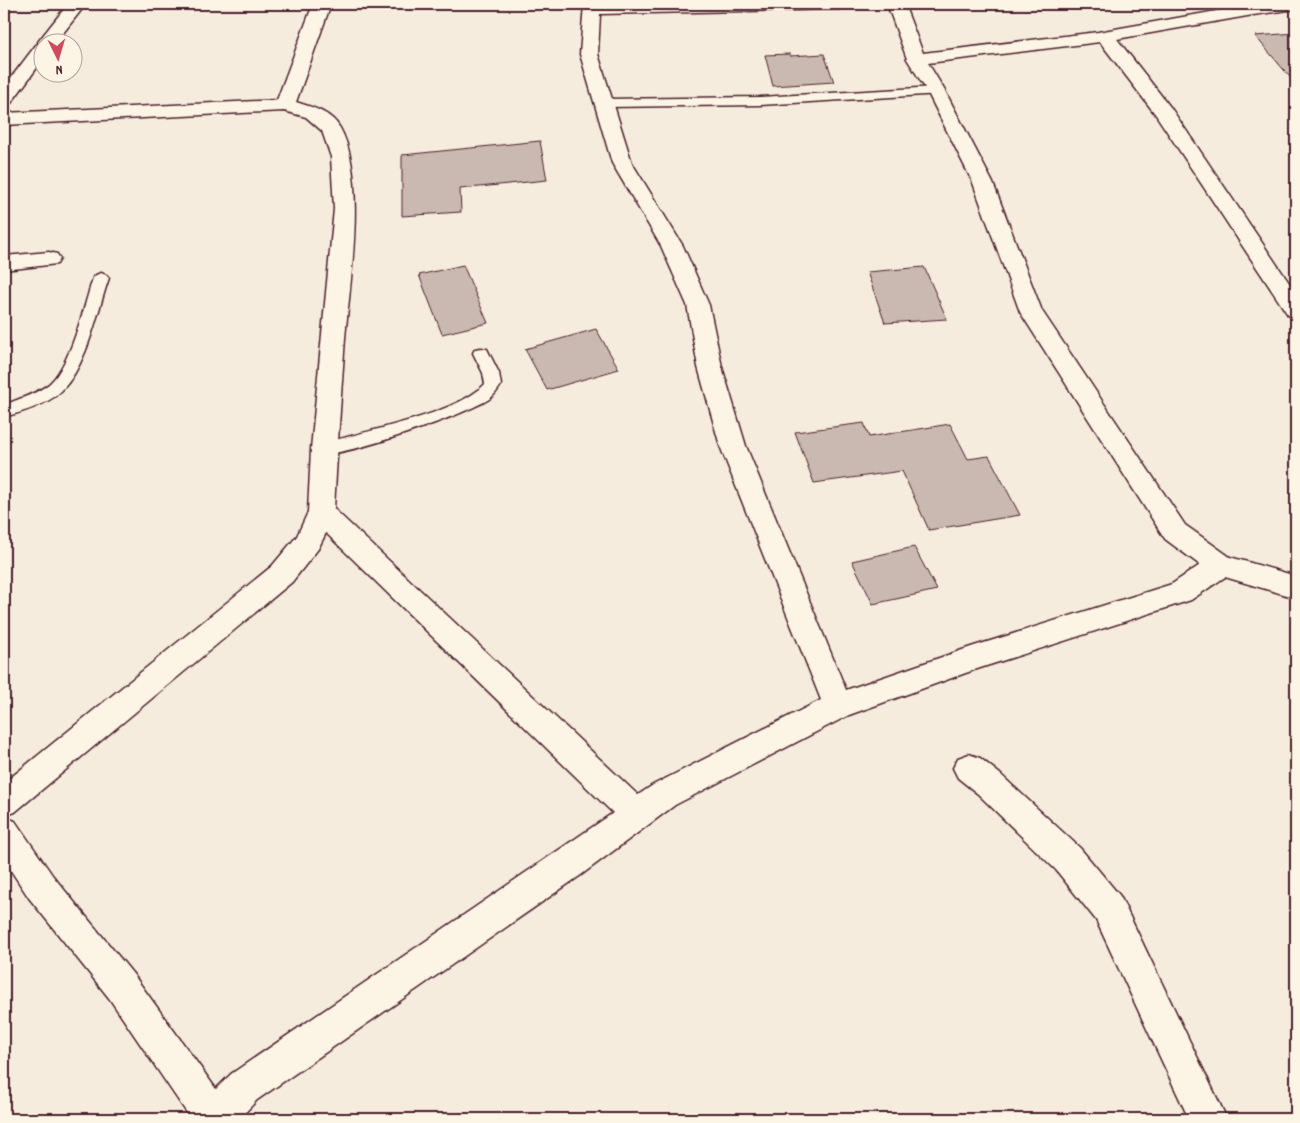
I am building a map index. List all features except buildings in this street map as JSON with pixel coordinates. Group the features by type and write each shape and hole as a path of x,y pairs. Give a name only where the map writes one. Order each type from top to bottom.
{"street":[{"path":"55,32 77,4"},
{"path":"285,105 322,4"},
{"path":"838,706 733,446 710,367 698,305 672,246 622,163 606,103 589,54 592,6 764,7 839,4"},
{"path":"896,4 916,59 936,91 983,183 1031,312 1175,532 1221,566 1296,587"},
{"path":"916,59 1105,36 1157,28 1229,12 1286,5"},
{"path":"1105,36 1164,112 1296,310"},
{"path":"4,99 32,62"},
{"path":"4,119 285,105 313,114 331,130 341,157 345,209 324,449 321,512 308,542 282,574 4,802"},
{"path":"4,263 49,259"},
{"path":"321,512 636,814"},
{"path":"4,832 41,887 121,986 213,1118 244,1086 431,960 664,795 838,706 971,659 1181,592 1221,566"},
{"path":"968,768 989,784 1068,859 1108,908 1208,1119"}],"lane":[{"path":"606,103 760,101 936,91"},
{"path":"4,411 40,397 56,387 68,372 101,278"},
{"path":"324,449 355,443 408,426 479,398 490,391 493,386 493,378 481,353"}]}
